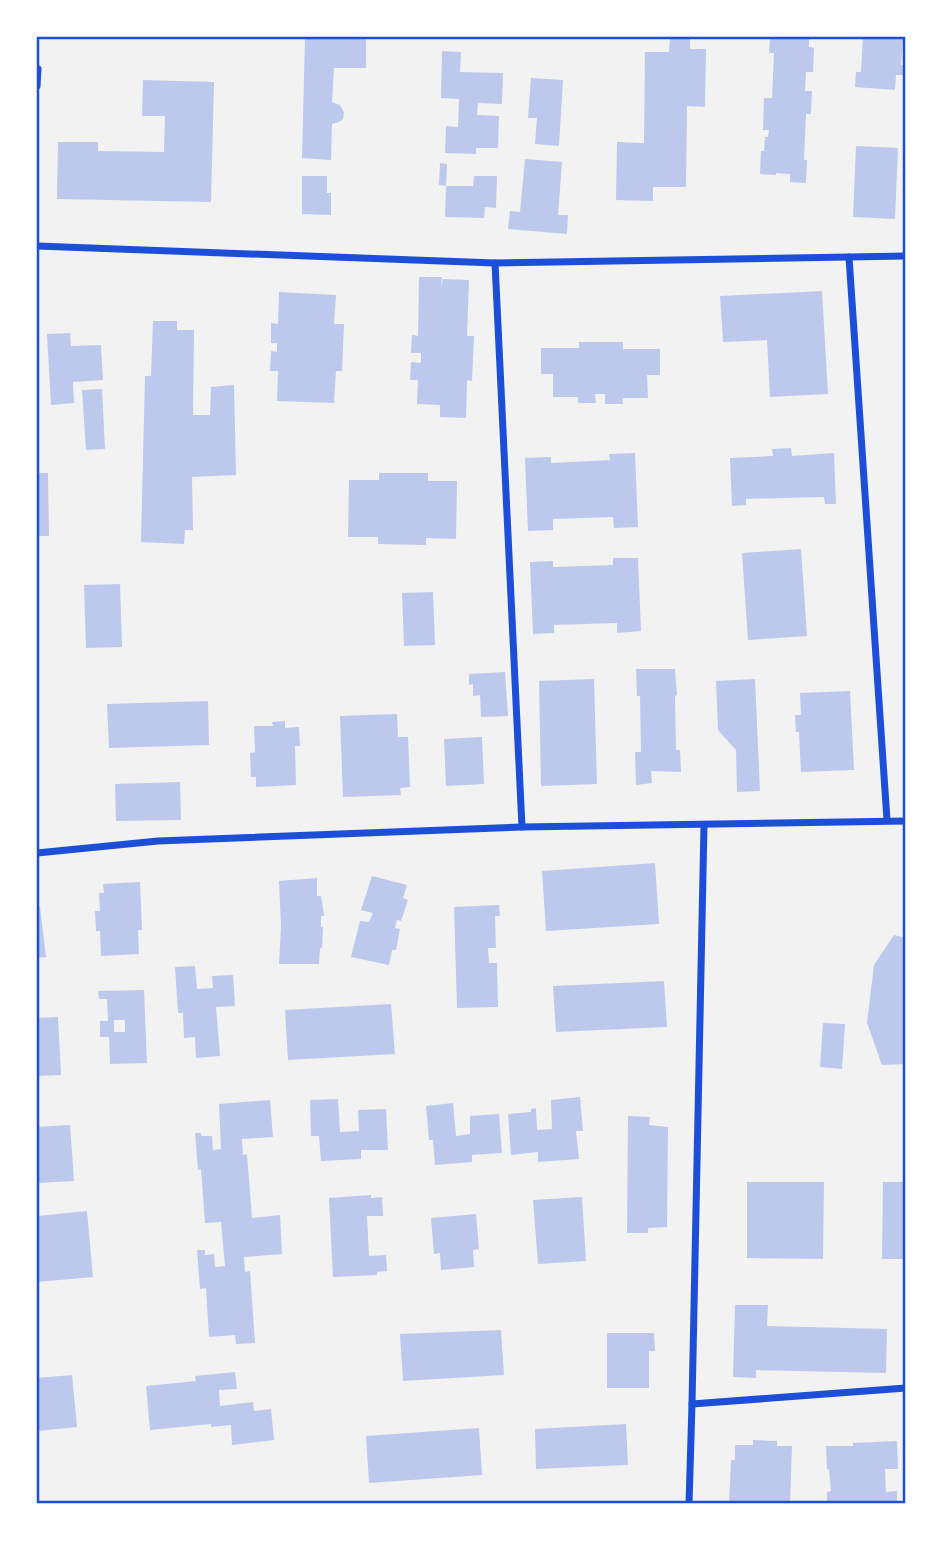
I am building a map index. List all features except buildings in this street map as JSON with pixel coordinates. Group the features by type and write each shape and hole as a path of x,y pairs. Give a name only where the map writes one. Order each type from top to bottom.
{"street":[{"path":"37,86 38,69"},
{"path":"37,246 495,263 906,257"},
{"path":"849,257 887,820"},
{"path":"495,263 522,827"},
{"path":"37,853 158,841 522,827 906,821"},
{"path":"689,1504 704,825"},
{"path":"692,1404 906,1388"}]}
